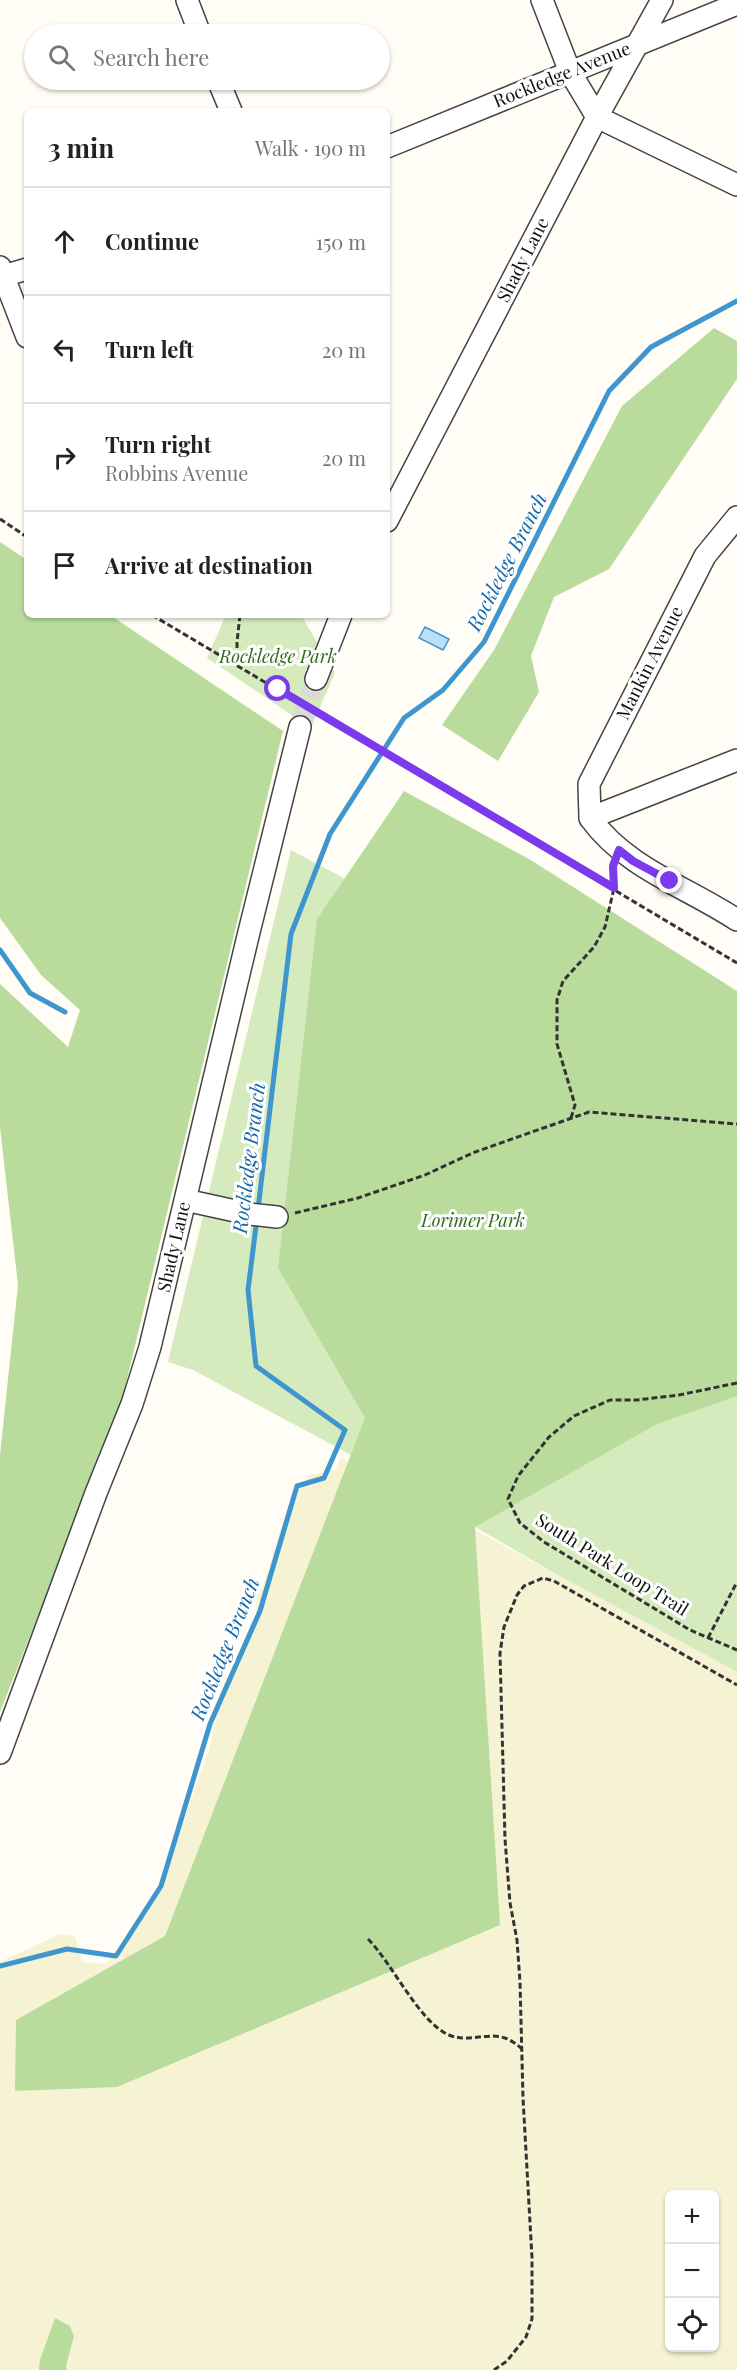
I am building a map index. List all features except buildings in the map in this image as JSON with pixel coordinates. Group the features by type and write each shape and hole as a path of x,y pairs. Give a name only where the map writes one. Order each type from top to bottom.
{"street":[{"path":"187,0 197,24"},
{"path":"542,0 570,72 597,117 737,185"},
{"name":"Shady Lane","path":"390,508 597,117 662,0"},
{"name":"Rockledge Avenue","path":"390,146 737,4"},
{"path":"222,90 230,108"},
{"path":"24,269 1,273 24,330"},
{"name":"Mankin Avenue","path":"590,818 589,784 705,556 737,517"},
{"path":"316,680 340,618"},
{"name":"Shady Lane","path":"0,1753 96,1492 132,1404 150,1347 300,727"},
{"path":"737,760 590,818 603,836 633,861 737,920"},
{"path":"185,1200 249,1214 278,1217"}],"path":[{"path":"0,519 24,535"},
{"path":"157,618 737,963"},
{"path":"237,666 240,618"},
{"path":"571,1118 575,1105 557,1044 557,1000 563,981 594,947 605,927 614,888 613,866 619,850"},
{"path":"278,1217 358,1198 425,1175 475,1152 589,1112 737,1124"},
{"name":"South Park Loop Trail","path":"737,1383 679,1395 637,1400 610,1400 574,1416 549,1437 518,1476 508,1499 520,1523 543,1542 690,1630 737,1650"},
{"path":"494,2370 516,2352 526,2337 531,2319 532,2258 518,1951 510,1903 505,1839 499,1670 504,1627 524,1586 543,1578 554,1581 737,1686"},
{"path":"708,1638 737,1582"},
{"path":"368,1939 422,2011 439,2029 450,2035 466,2038 491,2036 507,2038 521,2048"}],"shaded area":[{"path":"340,1457 737,1672 737,2370 0,2370 0,1962 60,1934 75,1936 82,1962 106,1964 125,1941 158,1890 209,1750 223,1686 256,1618 257,1597 263,1586 282,1525 297,1493 309,1475 336,1470"}],"green space":[{"path":"714,328 737,341 737,379 609,569 554,597 531,656 539,692 498,761 442,725 494,650 622,406"},
{"path":"0,542 24,558 24,618 114,618 283,731 120,1408 0,1712 0,1455 18,1285 0,1127 0,984 68,1047 80,1010 41,975 0,918"},
{"name":"Rockledge Park","path":"225,618 303,618 335,673 311,728 207,658"},
{"path":"404,791 529,859 737,991 737,1396 657,1424 475,1527 500,1925 117,2087 15,2091 16,2020 165,1936 365,1418 278,1268 317,919"},
{"name":"Lorimer Park","path":"291,850 366,890 737,1042 737,1672 556,1574 475,1527 479,1524 193,1370 168,1362"},
{"path":"55,2318 70,2326 74,2336 67,2370 39,2370 40,2360"}],"water":[{"path":"425,627 449,639 443,650 419,638"}],"waterway":[{"name":"Rockledge Branch","path":"258,1209 291,934 330,834 404,718 443,690 484,642 609,391 651,347 737,301"},
{"path":"0,950 30,993 65,1012"},
{"name":"Rockledge Branch","path":"0,1966 67,1949 116,1956 161,1886 210,1724 260,1611 297,1486 324,1478 345,1430 256,1366 248,1290 257,1218"}],"tunnel":[{"path":"300,727 316,679"}],"route":[{"path":"278,689 614,888 613,866 619,850 633,861 670,881"}]}
